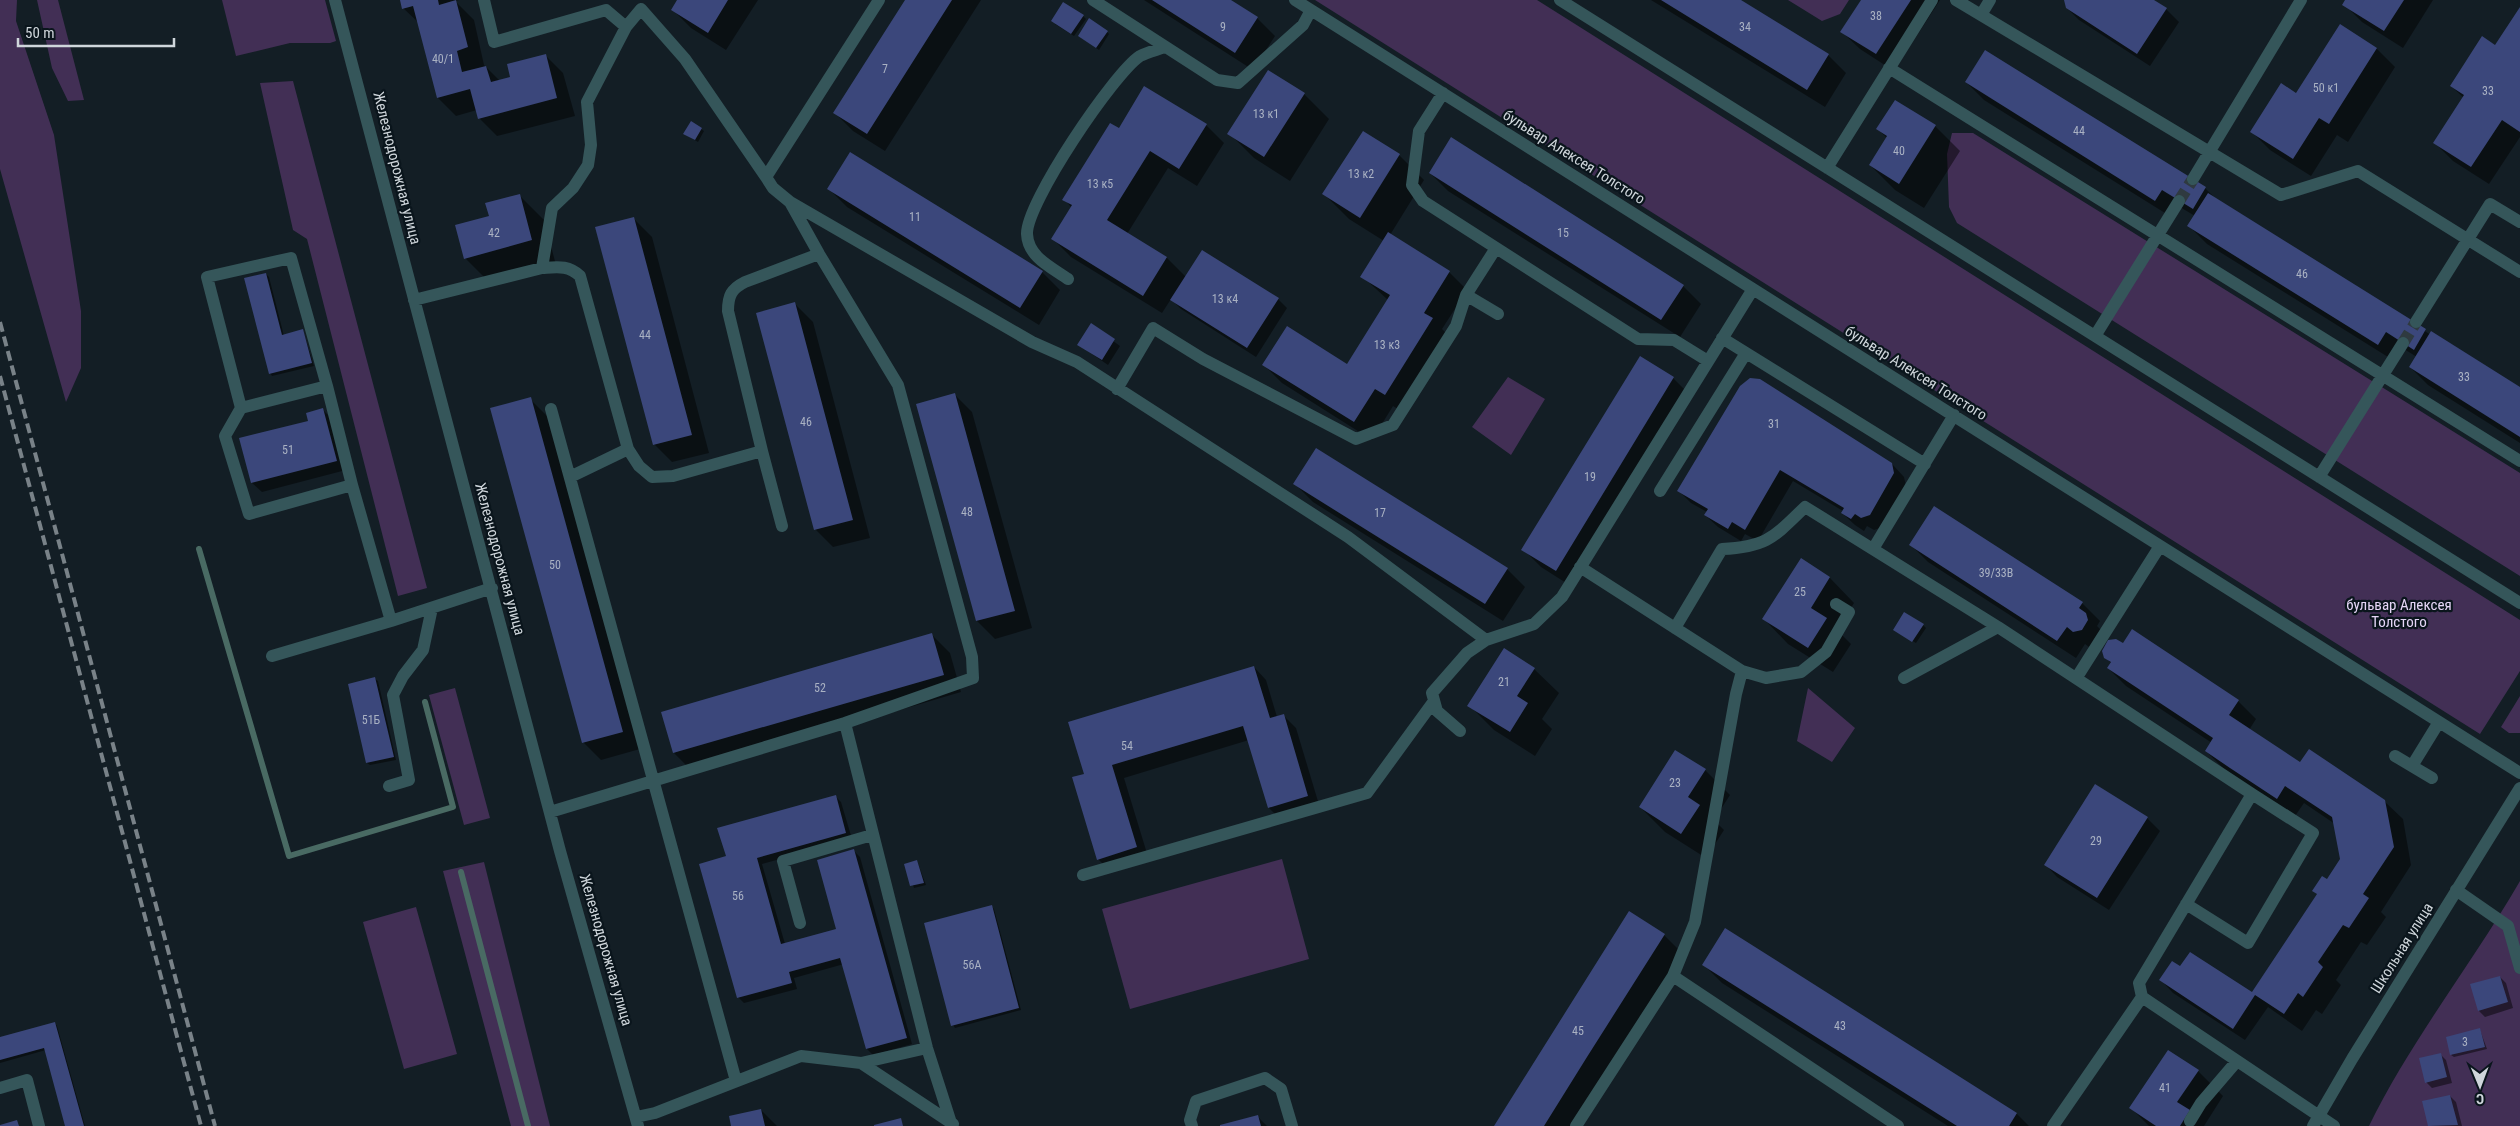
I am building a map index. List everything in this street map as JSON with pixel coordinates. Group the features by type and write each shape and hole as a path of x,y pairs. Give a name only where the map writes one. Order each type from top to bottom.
{"street":[{"name":"Железнодорожная улица","path":"335,0 578,917 637,1121"},
{"path":"484,0 494,42 606,10"},
{"path":"595,0 626,26"},
{"path":"766,177 880,0"},
{"path":"1093,0 1217,80 1238,83 1303,25 1311,10"},
{"name":"бульвар Алексея Толстого","path":"1295,0 2520,773"},
{"path":"1560,0 2520,603"},
{"path":"1827,168 1932,0"},
{"path":"1956,0 2281,195 2358,171 2520,272"},
{"path":"1981,15 1990,0"},
{"path":"2193,179 2300,0"},
{"path":"542,268 552,208 573,188 588,165 591,145 587,102 626,26 644,4 685,59 773,188 790,202 1032,342 1077,362 1348,537 1486,640"},
{"path":"1068,279 1032,253 1027,234 1030,216 1071,142 1124,71 1140,56 1165,47"},
{"path":"1889,68 2520,461"},
{"path":"1443,93 1420,131 1412,185 1423,201 1638,339 1674,340 1708,362"},
{"path":"2095,336 2179,201"},
{"path":"550,812 845,723 973,678 972,657 898,385 790,202"},
{"path":"2416,322 2490,204 2520,222"},
{"path":"1117,389 1153,328 1203,359 1356,439 1392,425 1456,326 1466,295 1496,248"},
{"path":"782,526 728,311 728,298 734,287 819,254"},
{"path":"352,485 249,514 226,436 241,408 207,277 291,258 391,621"},
{"path":"414,300 542,268 562,266 572,268 580,276 628,449 639,466 652,477 673,476 762,451"},
{"path":"1460,731 1437,711 1432,694 1467,653 1486,640 1534,624 1562,597 1753,289"},
{"path":"1466,295 1498,314"},
{"path":"1722,338 1925,464"},
{"path":"2319,477 2403,343"},
{"path":"1660,491 1746,353"},
{"path":"241,408 327,386"},
{"path":"551,409 736,1081"},
{"path":"1873,549 1954,416"},
{"path":"570,477 628,449"},
{"path":"1675,628 1722,549 1741,548 1769,540 1805,507 2077,677 2313,834 2248,942 2186,904"},
{"path":"2077,677 2160,546"},
{"path":"1580,567 1742,671 1766,678 1801,672 1826,652 1849,612 1836,604"},
{"path":"272,656 391,621 492,588"},
{"path":"389,786 409,780 393,695 403,676 423,650 432,608"},
{"path":"1904,678 1998,627"},
{"path":"1576,1126 1673,976 1696,922 1736,694 1742,671"},
{"path":"1083,875 1366,794 1434,701"},
{"path":"2412,766 2439,722"},
{"path":"845,723 927,1048 953,1125"},
{"path":"2395,756 2432,778"},
{"name":"Школьная улица","path":"2316,1120 2520,788"},
{"path":"2252,794 2139,983 2142,998 2237,1061 2316,1120 2334,1126"},
{"path":"800,923 782,860 872,835"},
{"path":"2456,890 2508,926 2520,968"},
{"path":"1673,976 1898,1126"},
{"path":"2053,1126 2142,998"},
{"path":"637,1121 801,1056 861,1063 927,1048"},
{"path":"2190,1121 2201,1103 2237,1061"},
{"path":"861,1063 953,1125"},
{"path":"1192,1126 1190,1120 1196,1101 1265,1078 1281,1089 1292,1126"},
{"path":"0,1088 27,1080 40,1126"}],"green space":[{"path":"0,0 17,0 16,21 54,135 81,311 81,368 66,402 0,169"},
{"path":"37,0 58,0 84,100 68,101 52,68"},
{"path":"222,0 325,0 336,41 330,43 290,43 236,56"},
{"name":"бульвар Алексея Толстого","path":"1315,0 1537,0 2520,620 2520,671 2480,734"},
{"path":"1788,0 1849,0 1840,14 1822,21"},
{"path":"293,81 427,588 398,596 307,239 293,230 260,83"},
{"path":"1952,133 1973,133 2520,473 2520,576 1957,223 1949,207 1947,154"},
{"path":"1508,377 1545,399 1511,455 1472,427"},
{"path":"455,688 490,818 464,825 429,695"},
{"path":"1808,688 1855,728 1832,762 1797,741"},
{"path":"2520,696 2520,733 2509,733 2501,727"},
{"path":"1282,859 1309,959 1130,1009 1102,909"},
{"path":"484,862 550,1126 511,1126 443,871"},
{"path":"2520,881 2520,1126 2369,1126 2404,1063"},
{"path":"416,907 457,1054 404,1069 363,922"}],"building":[{"path":"400,0 438,0 439,5 456,0 468,47 457,51 462,72 486,66 491,82 510,77 507,64 546,54 557,98 478,119 470,89 437,98 413,6 402,9"},
{"path":"677,0 728,0 708,33 671,10"},
{"path":"905,0 952,0 867,134 833,113"},
{"path":"1152,0 1231,0 1258,17 1235,53"},
{"path":"1661,0 1741,0 1829,54 1807,90"},
{"path":"1861,0 1911,0 1876,54 1840,32"},
{"path":"2064,0 2154,0 2167,8 2137,54 2066,8"},
{"path":"2345,0 2404,0 2384,31 2342,5"},
{"path":"1063,2 1084,15 1071,34 1051,21"},
{"path":"2520,7 2520,132 2502,120 2471,167 2433,143 2464,95 2450,86 2482,36 2495,45"},
{"path":"1089,18 1108,31 1096,48 1078,36"},
{"path":"2340,24 2377,48 2329,124 2319,118 2293,159 2250,132 2281,83 2296,93"},
{"path":"1985,50 2206,187 2193,209 2162,190 2155,201 1965,82"},
{"path":"1268,70 1305,93 1264,157 1227,134"},
{"path":"1144,86 1207,124 1179,169 1150,151 1107,220 1167,257 1143,296 1051,239 1072,205 1062,200 1110,123 1119,128"},
{"path":"1895,100 1936,125 1899,184 1869,165 1887,136 1876,129"},
{"path":"691,121 702,128 695,140 683,134"},
{"path":"1363,131 1400,154 1360,218 1322,194"},
{"path":"1451,137 1684,285 1661,320 1429,173"},
{"path":"850,152 1043,271 1020,308 827,189"},
{"path":"2208,193 2426,329 2414,350 2386,332 2378,345 2187,226"},
{"path":"520,194 532,240 464,259 455,225 489,216 485,203"},
{"path":"634,217 692,435 653,445 595,227"},
{"path":"1388,232 1450,271 1424,313 1433,318 1385,395 1375,389 1354,422 1262,365 1287,326 1347,364 1390,295 1360,277"},
{"path":"1202,250 1279,298 1247,348 1170,300"},
{"path":"266,273 282,335 303,329 312,363 269,374 244,278"},
{"path":"795,302 853,520 814,530 756,313"},
{"path":"1091,323 1115,339 1102,360 1077,345"},
{"path":"2431,331 2520,387 2520,437 2409,367"},
{"path":"1640,356 1674,377 1556,571 1521,550"},
{"path":"1750,378 1760,379 1892,463 1894,473 1870,515 1861,518 1855,514 1851,519 1841,513 1844,508 1780,470 1745,530 1732,522 1728,529 1704,515 1708,509 1677,491 1740,386"},
{"path":"955,393 1015,611 976,621 916,404"},
{"path":"531,397 623,732 582,743 490,408"},
{"path":"323,408 337,461 251,483 239,438 308,421 306,413"},
{"path":"1316,448 1508,568 1485,604 1293,484"},
{"path":"1934,506 2083,602 2079,608 2086,613 2088,620 2082,630 2073,632 2067,627 2057,641 1909,545"},
{"path":"1801,558 1830,577 1811,608 1827,618 1808,648 1762,619"},
{"path":"1904,612 1924,624 1912,642 1893,630"},
{"path":"2132,629 2239,700 2229,715 2300,762 2309,749 2385,800 2394,847 2363,894 2369,898 2349,928 2343,925 2318,962 2323,967 2303,997 2298,993 2284,1014 2255,995 2233,1029 2159,980 2172,961 2180,966 2190,952 2252,992 2317,894 2312,891 2322,876 2327,879 2340,859 2332,817 2285,786 2277,799 2230,768 2205,751 2213,738 2107,668 2111,662 2104,658 2102,651 2108,640 2116,639 2123,643"},
{"path":"932,633 944,675 673,753 661,712"},
{"path":"1504,648 1535,668 1517,696 1528,703 1510,732 1467,706"},
{"path":"1254,666 1270,718 1284,714 1308,796 1268,808 1243,726 1112,765 1137,847 1097,860 1072,777 1084,774 1068,722"},
{"path":"375,677 394,757 366,763 348,684"},
{"path":"1675,750 1706,769 1688,797 1700,805 1681,834 1639,807"},
{"path":"2095,784 2148,817 2097,898 2044,865"},
{"path":"836,795 846,833 757,858 781,944 836,929 817,860 854,849 907,1038 866,1049 840,958 789,972 792,983 737,998 699,864 726,856 717,828"},
{"path":"917,860 924,883 910,886 904,864"},
{"path":"992,905 1019,1008 951,1026 924,923"},
{"path":"1629,911 1665,934 1544,1126 1494,1126"},
{"path":"1725,928 2017,1113 2009,1126 1957,1126 1702,965"},
{"path":"2500,976 2508,1002 2478,1011 2470,984"},
{"path":"55,1022 84,1126 65,1126 44,1048 0,1060 0,1037"},
{"path":"2480,1028 2485,1047 2450,1055 2446,1037"},
{"path":"2168,1050 2199,1070 2177,1102 2190,1110 2180,1126 2156,1126 2129,1108"},
{"path":"2441,1053 2447,1077 2425,1083 2419,1058"},
{"path":"2450,1095 2458,1125 2428,1126 2422,1101"},
{"path":"761,1109 765,1126 731,1126 729,1116"},
{"path":"1258,1115 1261,1126 1220,1126 1220,1125"},
{"path":"901,1118 903,1126 874,1126 874,1125"},
{"path":"17,1120 19,1126 0,1126 0,1125"}],"waterway":[{"path":"199,549 289,856 453,807 425,702"},
{"path":"461,872 528,1126"}],"tunnel":[{"path":"2179,201 2193,179"},
{"path":"2403,343 2416,322"}],"railway":[{"path":"0,322 215,1126"},
{"path":"0,376 201,1126"}]}
